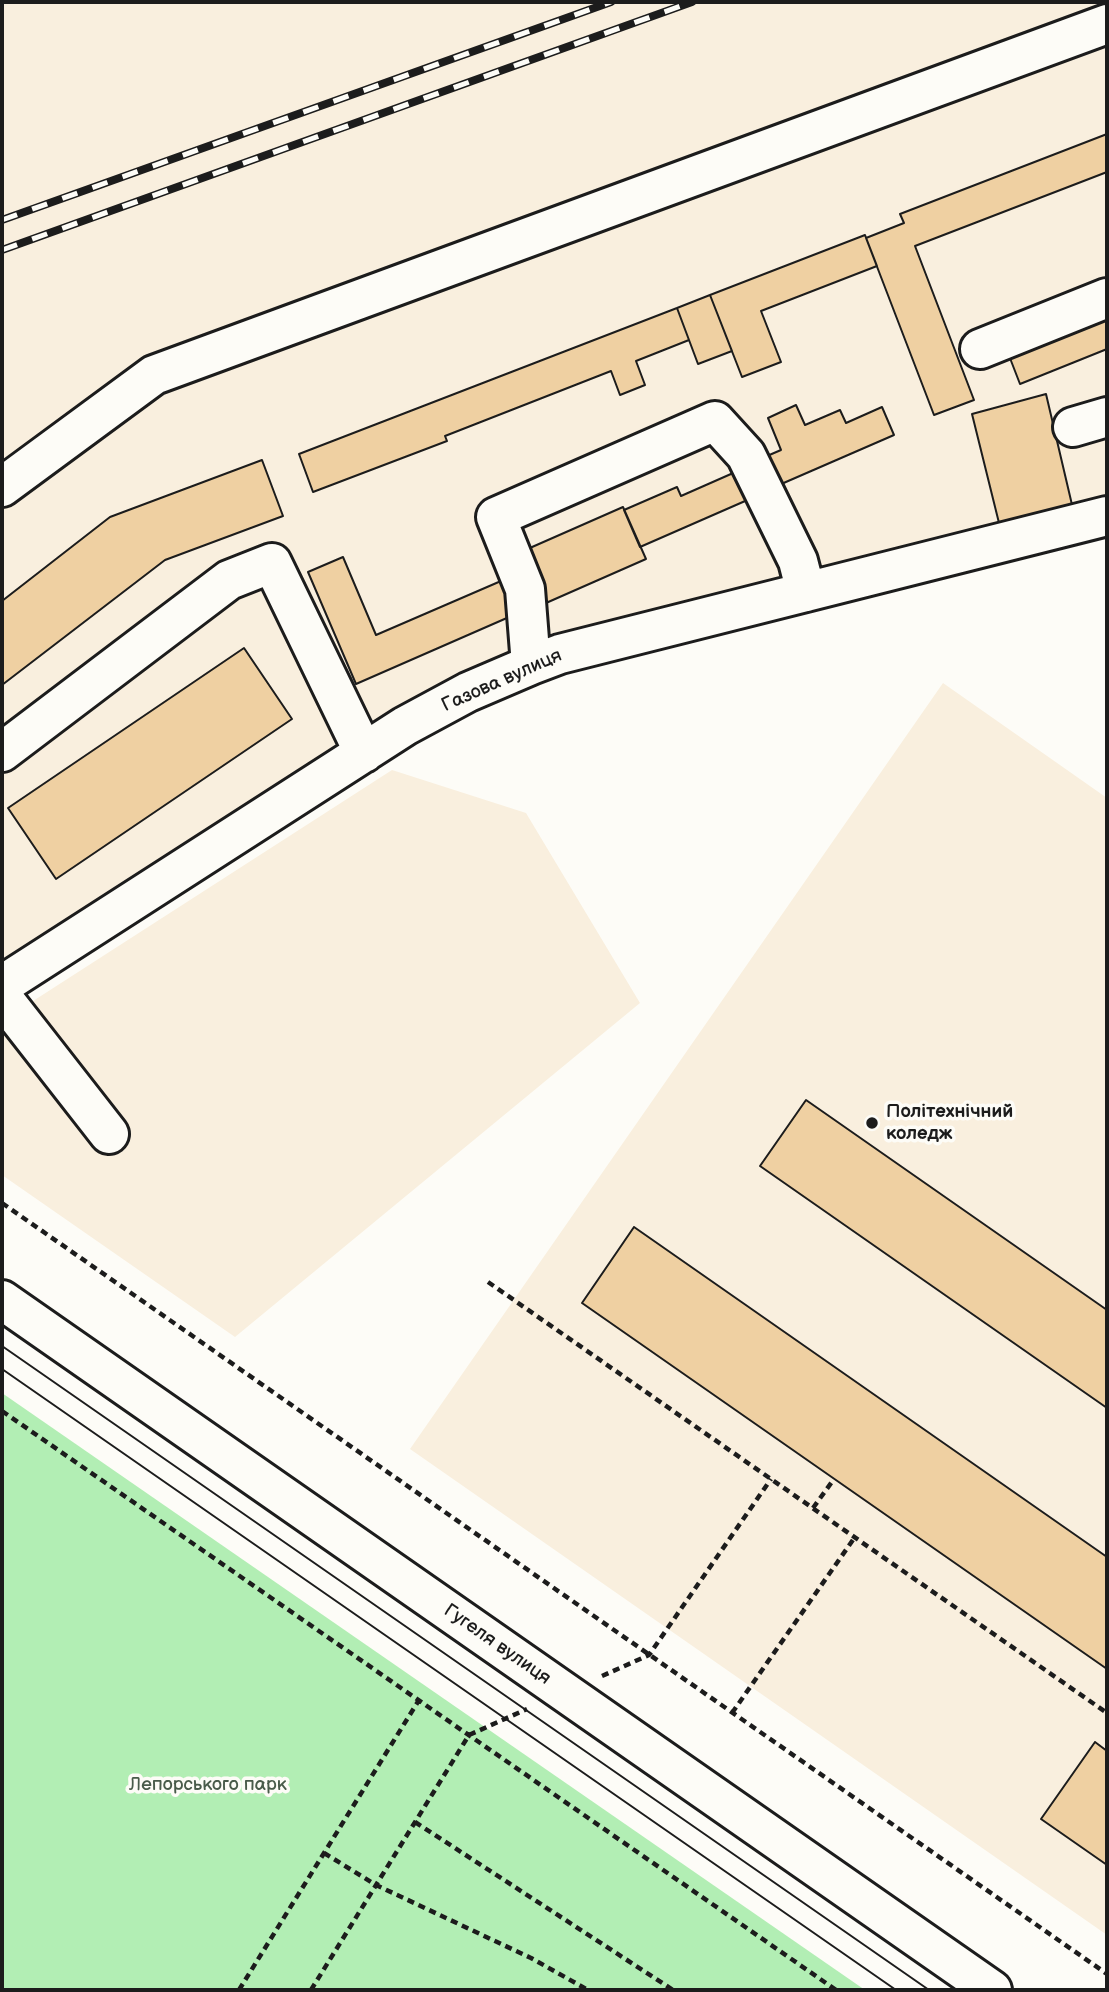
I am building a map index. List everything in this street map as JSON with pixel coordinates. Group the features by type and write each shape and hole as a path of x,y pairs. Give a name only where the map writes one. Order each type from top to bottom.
{"street":[{"path":"2,488 154,375 1107,24"},
{"path":"981,349 1107,298"},
{"path":"531,665 525,589 496,517 715,421 746,455 798,561 806,592"},
{"name":"Газова вулиця","path":"2,985 405,726 468,692 531,665 560,654 1107,516"},
{"path":"2,752 229,580 272,563 364,753"},
{"path":"2,997 109,1134"},
{"name":"Гугеля вулиця","path":"2,1300 992,1990"}],"path":[{"path":"2,1203 1107,1974"},
{"path":"488,1282 1107,1713"},
{"path":"2,1410 836,1990"},
{"path":"649,1655 771,1479"},
{"path":"813,1508 834,1479"},
{"path":"732,1713 855,1537"},
{"path":"240,1990 419,1700"},
{"path":"311,1990 469,1735"},
{"path":"415,1822 673,1990"},
{"path":"324,1853 376,1885 531,1958 587,1990"}],"shaded area":[{"path":"2,2 1107,2 1107,500 555,639 2,968"},
{"name":"Політехнічний коледж","path":"943,683 1107,798 1107,1935 410,1449"},
{"path":"392,770 526,813 640,1003 235,1337 2,1175 2,1021"}],"green space":[{"name":"Лепорського парк","path":"2,1393 865,1990 2,1990"}],"building":[{"path":"1107,134 1107,172 915,246 974,400 934,415 866,238 904,223 900,214"},
{"path":"865,235 877,266 761,311 781,362 742,377 710,295"},
{"path":"710,295 732,351 698,364 677,308"},
{"path":"677,308 689,340 636,361 645,385 620,395 611,371 445,436 447,441 313,492 299,454"},
{"path":"1107,313 1107,349 1020,384 1008,353"},
{"path":"1046,394 1073,509 1000,527 972,414"},
{"path":"796,405 805,425 840,410 846,423 882,407 894,435 779,485 767,456 781,450 768,418"},
{"path":"262,460 283,516 165,560 2,685 2,601 110,517"},
{"path":"740,470 752,498 640,547 624,510 677,487 681,496"},
{"path":"623,507 646,559 546,603 523,551"},
{"path":"343,557 376,635 501,581 516,614 356,684 308,572"},
{"path":"244,648 292,719 56,879 8,808"},
{"path":"806,1100 1107,1310 1107,1408 760,1166"},
{"path":"634,1227 1107,1557 1107,1669 582,1303"},
{"path":"1095,1742 1107,1751 1107,1865 1041,1819"}],"tram line":[{"path":"2,1346 929,1990"},
{"path":"2,1369 896,1990"}],"railway":[{"path":"2,220 611,2"},
{"path":"2,250 692,2"}],"place":[{"name":"Політехнічний коледж","path":"872,1123"}]}
